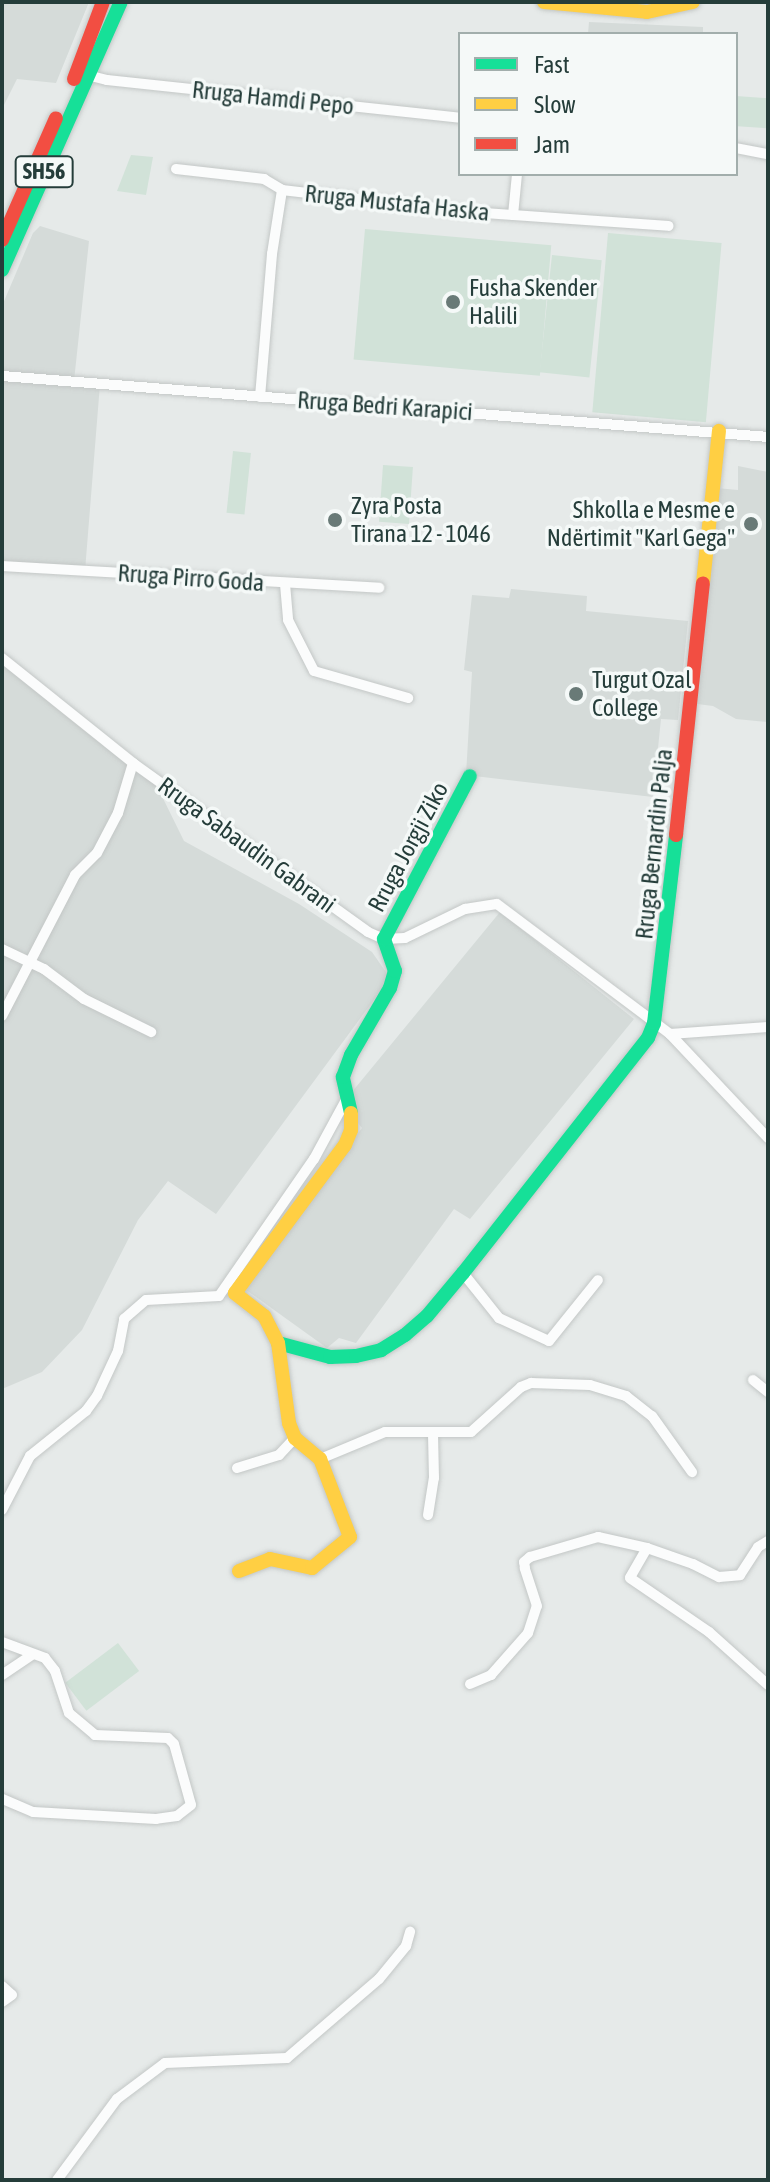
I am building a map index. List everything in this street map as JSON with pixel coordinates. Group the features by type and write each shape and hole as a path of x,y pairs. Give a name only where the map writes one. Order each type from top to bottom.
{"street":[{"name":"SH56","path":"2,240 77,72 103,2"},
{"name":"SH56","path":"2,270 121,2"},
{"path":"544,2 647,12 693,2"},
{"name":"Rruga Hamdi Pepo","path":"87,75 107,80 458,118"},
{"path":"738,148 768,154"},
{"name":"Rruga Mustafa Haska","path":"176,169 264,179 282,190 513,215 669,226"},
{"name":"Rruga Mustafa Haska","path":"513,215 517,176"},
{"name":"Rruga Mustafa Haska","path":"260,397 272,254 282,190"},
{"name":"Rruga Bedri Karapici","path":"2,376 768,437"},
{"name":"Rruga Bernardin Palja","path":"654,1023 719,431"},
{"name":"Rruga Pirro Goda","path":"2,566 379,588"},
{"path":"285,584 288,620 314,671 408,698"},
{"name":"Rruga Sabaudin Gabrani","path":"2,658 133,763 331,906 384,939"},
{"path":"2,1016 75,875 97,853 118,813 133,763"},
{"name":"Rruga Jorgji Ziko","path":"384,939 470,776"},
{"path":"239,1571 270,1559 312,1568 325,1561 350,1537 320,1459 295,1438 282,1390 278,1343 264,1316 235,1293 345,1145 351,1130 351,1114 343,1077 351,1055 390,988 395,971 384,939 405,938 465,909 497,904 670,1034 768,1138"},
{"path":"2,949 29,962 84,999 151,1032"},
{"path":"278,1343 330,1357 381,1350 427,1316 648,1038 654,1023"},
{"path":"670,1034 768,1027"},
{"path":"2,1510 30,1456 86,1411 97,1396 118,1351 124,1319 146,1300 219,1296 314,1159 347,1098"},
{"path":"463,1273 499,1318 549,1341 598,1280"},
{"path":"753,1380 768,1392"},
{"path":"320,1459 385,1432 471,1432 521,1387 531,1383 590,1385 626,1396 652,1416 692,1472"},
{"path":"428,1515 434,1478 433,1433"},
{"path":"237,1468 279,1455 295,1438"},
{"path":"470,1684 491,1675 528,1633 537,1606 524,1562 530,1557 598,1537 647,1548 719,1577 740,1575 758,1547 768,1541"},
{"path":"647,1548 630,1578 709,1632 768,1685"},
{"path":"2,1642 45,1658 55,1671 69,1713 95,1735 158,1736 174,1744 191,1805 177,1816 156,1819 33,1812 2,1799"},
{"path":"2,1675 33,1654"},
{"path":"57,2180 117,2099 165,2063 287,2058 379,1979 406,1946 410,1932"},
{"path":"2,1986 12,1995 2,2002"}],"shaded area":[{"path":"2,2 89,2 56,83 17,79 2,109"},
{"path":"589,22 703,27 703,32 588,32"},
{"path":"40,226 89,241 74,381 100,384 85,571 2,566 2,306 33,233"},
{"path":"738,466 768,472 768,722 736,719 713,706 697,704 716,488 738,490"},
{"name":"Turgut Ozal College","path":"511,589 587,596 586,611 688,621 678,720 661,719 653,797 466,775 472,672 464,670 472,595 509,598"},
{"path":"2,658 152,776 184,841 299,904 372,952 390,978 216,1214 168,1181 138,1220 82,1330 42,1372 2,1389"},
{"path":"500,912 634,1019 470,1219 454,1209 356,1343 339,1338 327,1348 242,1287 362,1128 351,1114 347,1098"}],"green space":[{"path":"738,96 768,98 766,128 738,126"},
{"path":"131,155 153,157 146,195 117,191"},
{"name":"Fusha Skender Halili","path":"365,229 551,245 540,376 354,360"},
{"name":"Fusha Skender Halili","path":"608,233 722,243 706,422 592,412"},
{"path":"552,255 602,260 589,378 540,372"},
{"path":"233,451 251,453 244,515 227,513"},
{"path":"383,465 413,467 409,524 379,522"},
{"path":"118,1643 139,1671 86,1711 65,1683"}],"traffic: fast":[{"path":"2,270 121,2"},
{"path":"351,1113 343,1077 351,1055 390,988 395,971 384,939 470,776"},
{"path":"278,1343 330,1357 356,1356 381,1350 405,1335 427,1316 463,1273 648,1038 654,1023 676,835"}],"traffic: slow":[{"path":"544,2 647,12 693,2"},
{"path":"703,583 719,431"},
{"path":"239,1571 270,1559 312,1568 350,1537 320,1459 295,1438 289,1423 278,1343 264,1316 235,1293 345,1145 351,1130 351,1113"}],"traffic: jam":[{"path":"74,79 103,2"},
{"path":"2,240 56,118"},
{"path":"676,835 703,583"}],"place":[{"name":"Fusha Skender Halili","path":"453,302"},
{"name":"Zyra Posta Tirana 12 - 1046","path":"335,520"},
{"name":"Shkolla e Mesme e Ndërtimit \"Karl Gega\"","path":"751,524"},
{"name":"Turgut Ozal College","path":"576,694"}]}
